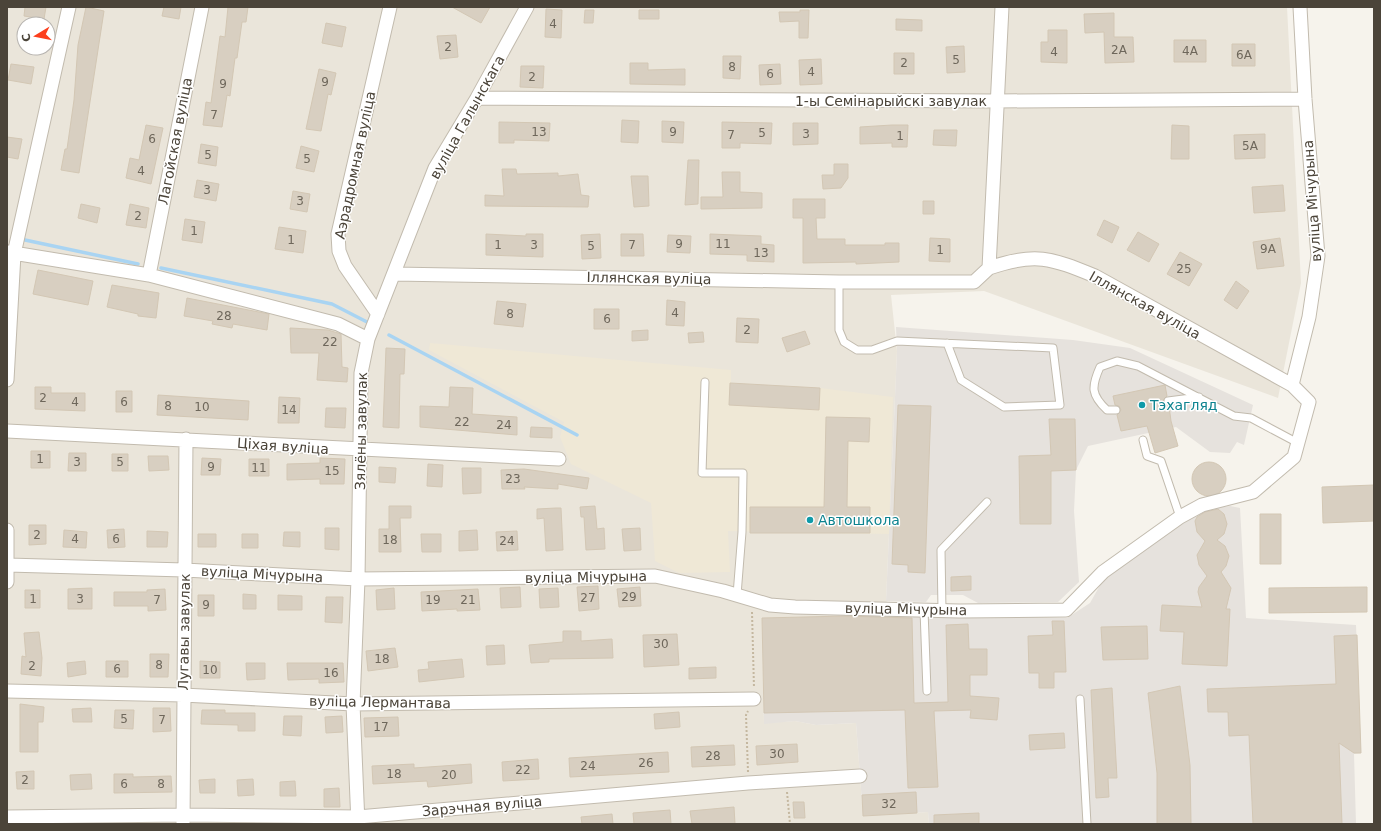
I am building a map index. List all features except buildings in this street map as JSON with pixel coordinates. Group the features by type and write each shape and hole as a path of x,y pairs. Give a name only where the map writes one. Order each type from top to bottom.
{"street":[{"path":"7,380 11,253 69,7"},
{"name":"Лагойская вуліца","path":"149,275 202,7"},
{"name":"Аэрадромная вуліца","path":"378,314 345,266 339,251 338,234 390,7"},
{"name":"вуліца Галынскага","path":"394,274 435,168 477,98 527,7"},
{"path":"989,268 1002,7"},
{"name":"вуліца Мічурына","path":"8,566 184,570 358,579 655,576 722,591 770,605 924,610 1066,610 1103,572 1156,532 1202,505 1253,492 1294,457 1309,402 1292,385 1309,317 1318,256 1305,99 1300,7"},
{"name":"1-ы Семінарыйскі завулак","path":"477,98 997,101 1305,99"},
{"path":"11,253 149,275 338,324 368,339 394,274"},
{"name":"Іллянская вуліца","path":"394,274 839,282 974,282 989,268 1010,261 1037,258 1059,262 1095,276 1292,385"},
{"name":"Зялёны завулак","path":"358,821 353,704 358,579 361,372 368,339"},
{"name":"Ціхая вуліца","path":"7,431 186,439 360,451 559,459"},
{"name":"Лугавы завулак","path":"183,820 186,439"},
{"path":"7,530 7,582"},
{"name":"вуліца Лермантава","path":"7,690 183,695 353,704 754,700"},
{"name":"Зарэчная вуліца","path":"7,817 358,821 785,781 860,776"}],"lane":[{"path":"839,282 839,330 844,342 857,350 872,350 897,341 947,343 1053,348 1060,405 1004,407 961,380 947,343"},
{"path":"1116,410 1108,410 1097,401 1093,382 1100,367 1117,361 1138,366 1234,416 1251,418 1298,443"},
{"path":"705,382 702,473 743,473 742,532 737,596"},
{"path":"1168,400 1200,397"},
{"path":"1143,440 1147,456 1161,461 1180,517"},
{"path":"942,610 941,550 987,502"},
{"path":"924,610 927,690"},
{"path":"1080,699 1087,824"}],"path":[{"path":"785,781 790,824"}],"shaded area":[{"path":"7,7 1287,7 1301,283 1278,398 984,291 891,295 897,351 886,601 912,615 762,618 764,723 795,721 816,725 856,723 863,816 928,812 929,824 7,824"},
{"path":"896,327 1073,340 1130,348 1253,405 1244,445 1237,442 1230,453 1210,452 1176,427 1088,446 1076,470 1074,511 1079,582 1058,602 978,603 963,595 931,595 926,602 886,601 897,351"},
{"path":"430,343 731,370 731,383 820,388 893,397 889,534 728,531 730,572 679,573 655,561 651,503 571,464 560,437 564,422 429,350"},
{"path":"1230,506 1240,508 1246,618 1356,625 1361,753 1354,754 1356,824 929,824 928,812 863,816 856,723 816,725 795,721 764,724 762,618 912,615 1067,618 1090,603 1103,580 1151,543 1205,509"}],"waterway":[{"path":"25,240 138,264"},
{"path":"161,268 332,304 367,322"},
{"path":"389,335 577,435"}],"place":[{"name":"Тэхагляд","path":"1142,405"},
{"name":"Автошкола","path":"810,520"}]}
